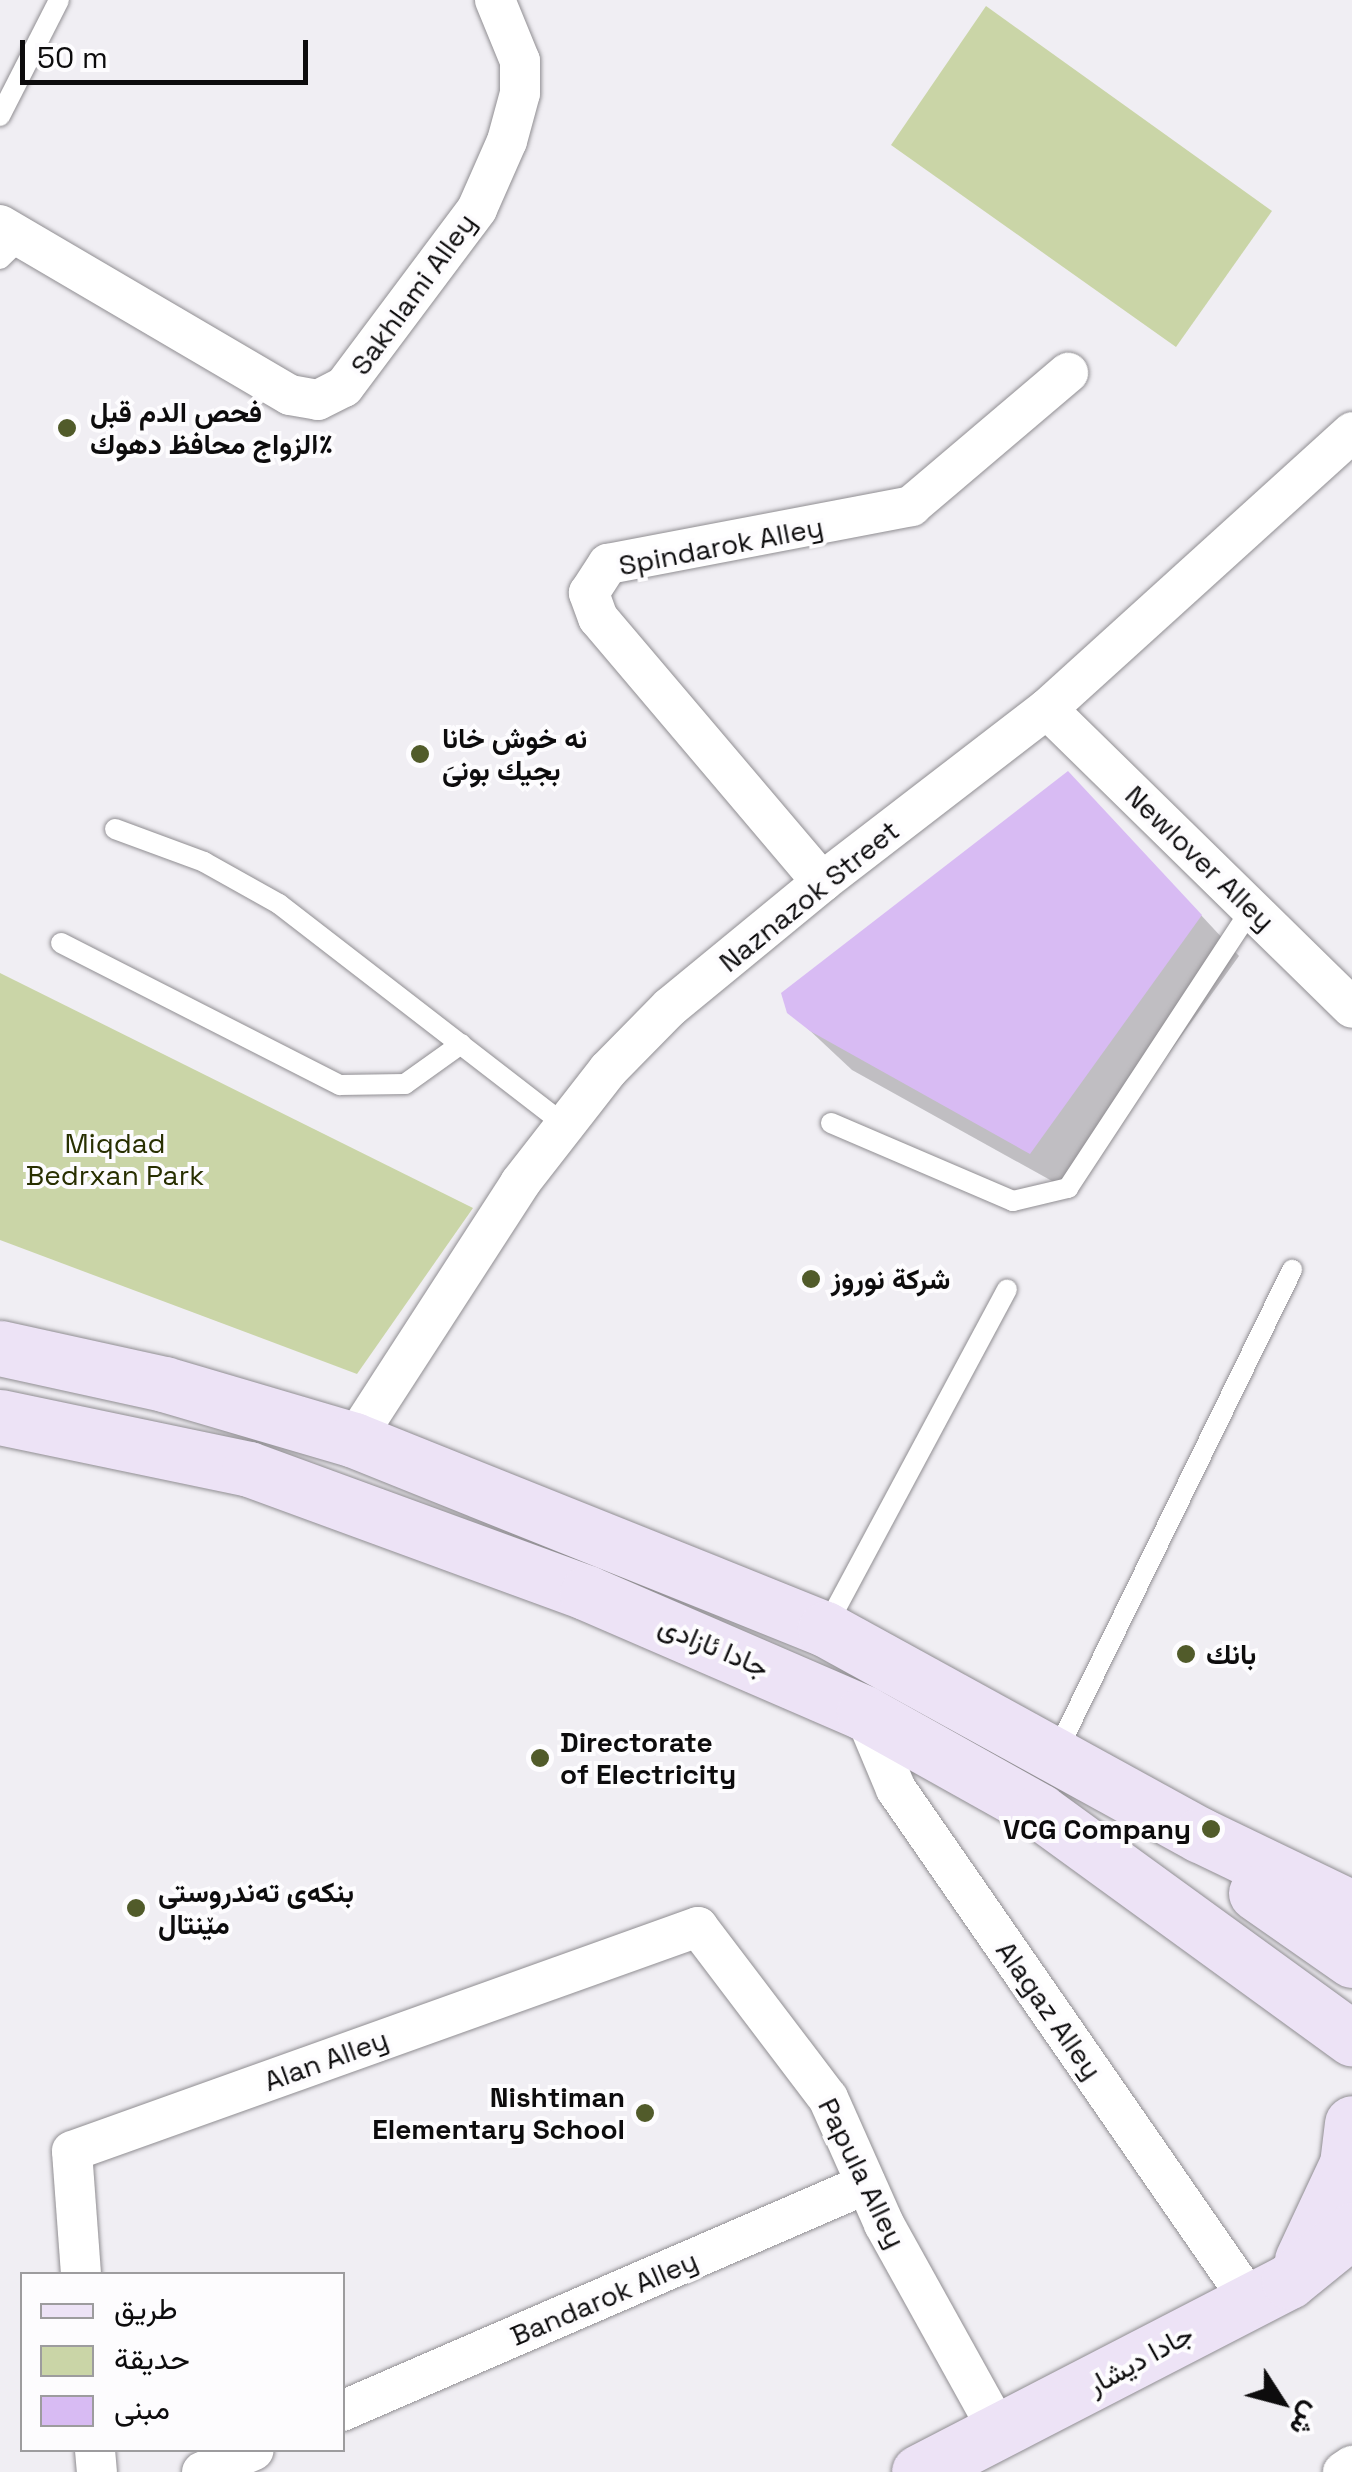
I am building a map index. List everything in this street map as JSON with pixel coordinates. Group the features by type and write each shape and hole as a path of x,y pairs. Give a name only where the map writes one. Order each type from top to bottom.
{"main road":[{"name":"جادا ئازادی","path":"0,1348 164,1384 354,1440 825,1629 1200,1835 1352,1908"},
{"name":"جادا ئازادی","path":"0,1417 250,1469 586,1593 864,1713 1039,1811 1350,2050"},
{"path":"1200,1835 1253,1891 1352,1960"},
{"path":"1269,2290 1324,2224 1347,2164 1352,2124"},
{"name":"جادا دیشار","path":"919,2472 1000,2435 1269,2290 1352,2230"}],"street":[{"name":"Sakhlami Alley","path":"7,241 290,395 318,400 344,387 476,209 507,141 520,93 520,61 494,0"},
{"name":"Spindarok Alley","path":"822,882 598,618 588,593 608,564 911,506 1068,373"},
{"name":"Naznazok Street","path":"354,1440 564,1124 670,1007 822,882 1047,709 1352,432"},
{"name":"Newlover Alley","path":"1047,709 1352,1008"},
{"name":"Alagaz Alley","path":"864,1713 896,1789 1269,2290"},
{"name":"Papula Alley","path":"698,1927 828,2098 866,2184 1000,2435"},
{"name":"Alan Alley","path":"81,2272 72,2151 698,1927"},
{"name":"Bandarok Alley","path":"345,2410 866,2184"},
{"path":"202,2472 249,2452"},
{"path":"1343,2472 1352,2466"}],"lane":[{"path":"0,116 60,0"},
{"path":"114,829 204,862 279,904 564,1124"},
{"path":"830,1124 1013,1201 1068,1188 1252,908"},
{"path":"61,943 340,1085 405,1084 461,1044"},
{"path":"1056,1755 1292,1270"},
{"path":"825,1629 1007,1289"}],"green space":[{"path":"986,6 1272,211 1176,347 891,145"},
{"name":"Miqdad Bedrxan Park","path":"0,973 473,1208 357,1374 0,1240"}],"building":[{"path":"1068,771 1202,915 1030,1154 810,1031 787,1013 781,993"}],"place":[{"name":"فحص الدم قبل الزواج محافظ دهوك٪","path":"67,428"},
{"name":"نه خوش خانا بجيك بونىَ","path":"420,754"},
{"name":"شركة نوروز","path":"811,1279"},
{"name":"بانك","path":"1186,1654"},
{"name":"Directorate of Electricity","path":"540,1758"},
{"name":"VCG Company","path":"1211,1829"},
{"name":"بنکەی تەندروستی مێنتال","path":"136,1908"},
{"name":"Nishtiman Elementary School","path":"645,2113"}]}
